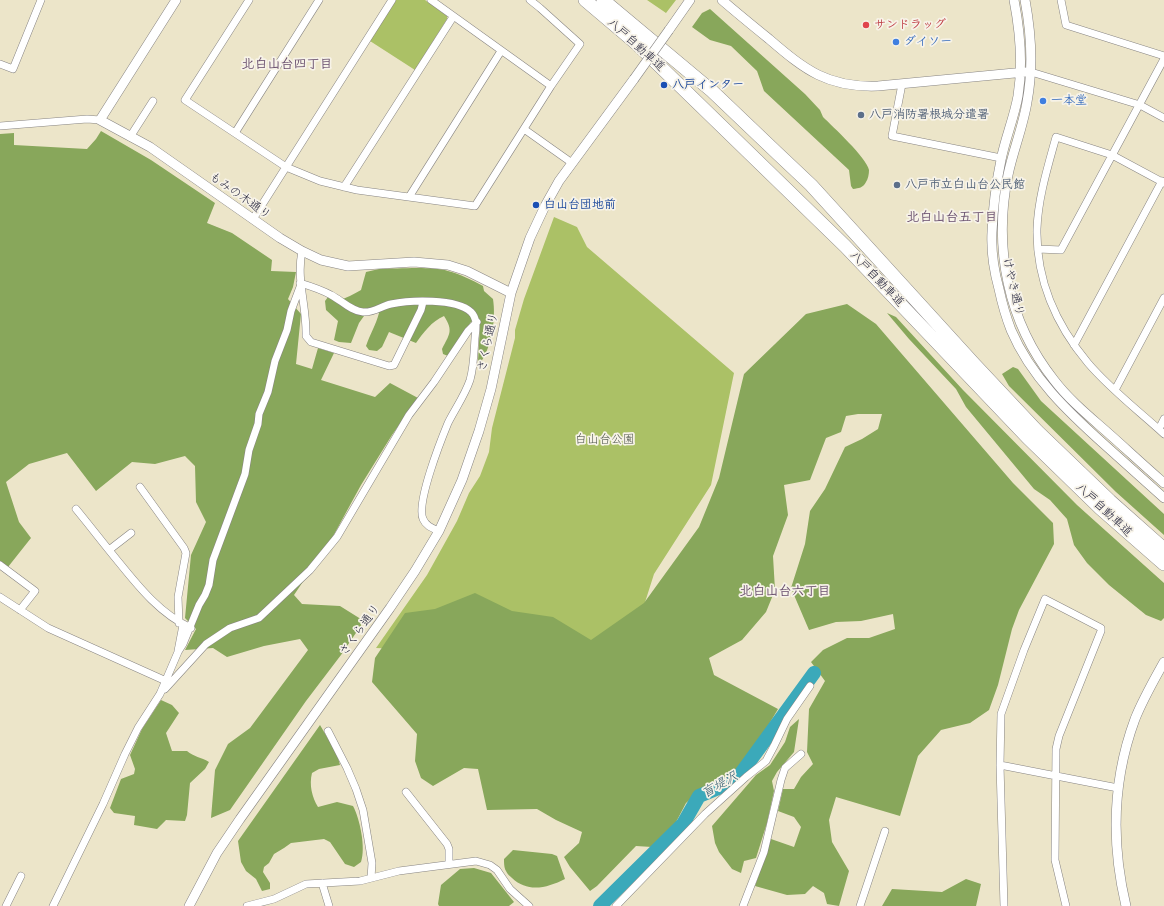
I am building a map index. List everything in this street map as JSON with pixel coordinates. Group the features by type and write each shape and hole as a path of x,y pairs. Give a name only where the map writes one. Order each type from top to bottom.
{"highway":[{"name":"八戸自動車道","path":"585,0 637,44 828,230 901,303 1027,437 1100,508 1164,564"},
{"name":"八戸自動車道","path":"603,0 712,91 781,156 811,186 1037,431 1164,549"}],"street":[{"path":"0,64 13,69 41,0"},
{"path":"0,126 87,119 100,120 176,0"},
{"path":"247,0 185,100 286,167 320,181 357,190 475,206 551,86 580,44 530,0"},
{"path":"235,133 319,0"},
{"path":"253,219 392,0"},
{"path":"431,0 551,86"},
{"name":"さくら通り","path":"189,906 217,853 390,608 415,571 439,531 462,480 480,431 491,388 511,293 528,245 545,206 559,181 690,0"},
{"path":"722,0 798,63 812,72 841,84 861,87 1031,72 1140,105 1164,118"},
{"name":"けやき通り","path":"1014,0 1021,72 1018,97 1001,158 994,200 992,234 994,270 1002,305 1011,330 1024,355 1039,377 1058,400 1076,419 1164,498"},
{"name":"けやき通り","path":"1025,0 1031,72 1027,102 1008,175 1003,209 1003,253 1006,277 1012,301 1025,335 1036,355 1054,381 1072,400 1164,484"},
{"path":"1061,0 1066,25 1164,56"},
{"path":"344,187 453,17"},
{"path":"409,197 502,51"},
{"path":"1038,249 1061,250 1164,59"},
{"path":"902,84 892,136 1001,158"},
{"path":"130,137 153,101"},
{"name":"もみの木通り","path":"100,120 150,147 280,238 320,260 348,266 414,262 448,265 467,271 511,293"},
{"path":"524,129 572,163"},
{"path":"1074,345 1163,182 1112,155 1056,137 1039,209 1037,229 1038,249 1042,274 1052,306 1061,326 1074,345 1089,364 1115,390 1161,431 1164,419"},
{"path":"302,251 299,265 300,285 306,322 306,336 311,342 389,366 394,365 421,310 423,302"},
{"path":"300,285 331,294 351,308 362,312 374,312 383,306 393,304 442,301 457,305 471,312 477,322 469,380 448,424 436,456 426,486 421,510 422,518 427,525 439,531"},
{"path":"53,906 100,811 124,754 138,728 160,694 178,652 191,628 209,585 213,560 245,474 248,450 258,424 259,414 268,392 275,361 287,330 291,311 300,285"},
{"path":"1115,390 1164,298"},
{"path":"160,694 206,644 230,628 259,618 310,570 337,537 409,415 434,382 468,331 477,322"},
{"path":"140,487 184,548 186,553 178,597 181,624 178,652"},
{"path":"76,509 138,587 181,624 191,628"},
{"path":"109,550 131,533"},
{"path":"0,566 35,591 20,610"},
{"path":"0,597 48,628 166,681"},
{"path":"1004,906 1000,764 1001,714 1024,650 1045,599 1100,628 1101,631 1058,736 1056,749 1055,860 1066,906"},
{"path":"1126,906 1116,853 1118,788 1128,742 1136,718 1164,662"},
{"path":"616,906 705,814 766,761 787,719 810,686"},
{"path":"328,731 347,768 363,810 372,863 371,878"},
{"path":"743,906 764,852 785,768 801,754"},
{"path":"1000,764 1118,788"},
{"path":"406,792 447,844 449,849 449,864"},
{"path":"860,906 885,830"},
{"path":"247,906 274,899 306,884 360,881 399,871 476,861 490,865 496,870 510,889 529,906"},
{"path":"6,906 21,876"},
{"path":"322,883 329,906"}],"green space":[{"path":"396,0 425,0 447,16 447,19 415,70 370,41"},
{"path":"647,0 676,0 666,13"},
{"path":"710,9 805,94 820,110 823,117 856,150 869,170 869,175 864,185 853,189 851,186 849,170 764,91 757,71 731,46 710,40 692,27 702,13"},
{"path":"101,131 151,160 215,203 207,223 232,233 272,260 271,271 296,272 293,287 288,299 301,314 296,364 312,369 318,348 334,353 321,380 375,397 390,383 418,398 392,435 361,485 331,540 294,595 302,604 340,606 364,621 230,810 211,818 215,770 228,744 250,728 308,650 300,639 264,646 227,657 213,648 185,650 196,629 185,618 191,555 206,522 196,502 195,466 185,456 155,464 132,462 96,491 67,453 29,464 6,482 19,522 31,538 8,567 0,561 0,134 14,133 14,145 87,149"},
{"name":"白山台公園","path":"554,217 577,227 587,247 734,373 711,485 654,574 627,659 376,648 427,575 457,521 469,493 480,476 489,452 492,428 515,338 515,330 524,299"},
{"path":"379,269 441,269 461,275 483,286 484,291 493,299 494,315 488,348 481,362 478,361 480,324 478,318 471,322 448,356 443,354 442,349 450,329 444,316 432,324 416,343 389,332 382,347 377,351 369,350 366,346 379,313 369,309 359,323 351,343 334,340 338,321 326,310 325,301 328,297 338,301 361,290 366,272"},
{"path":"847,304 876,324 1013,483 1053,523 1054,544 1019,610 1012,629 998,685 989,710 970,723 941,730 918,756 900,816 836,797 829,820 832,842 849,871 839,906 827,904 824,893 813,886 805,894 787,895 755,886 771,839 794,847 801,827 794,817 778,811 783,789 794,789 801,777 813,764 807,752 809,709 825,681 811,662 823,650 847,638 869,638 895,629 893,614 861,621 836,622 809,630 791,588 805,544 810,511 825,489 845,447 878,429 882,414 858,414 846,416 841,432 826,438 810,480 784,485 788,515 773,556 775,590 766,612 742,640 709,658 714,675 778,709 759,741 733,774 701,790 686,803 675,824 652,847 636,846 597,886 590,891 570,867 564,857 579,843 582,832 537,809 487,810 478,769 464,768 433,786 421,778 415,761 417,734 372,682 375,658 405,613 435,609 475,593 512,611 553,617 591,640 644,603 699,527 719,478 744,374 806,314"},
{"path":"887,313 896,317 963,390 1077,505 1164,583 1164,618 1161,621 1146,615 1109,585 1087,563 1074,545 1067,519 1050,500 1034,489 966,407 956,389"},
{"path":"1013,367 1018,369 1041,401 1164,514 1164,535 1116,492 1009,386 1002,374"},
{"path":"161,700 172,705 179,713 166,733 172,751 187,751 192,755 209,762 205,769 190,783 187,815 185,821 166,820 157,829 134,825 135,816 114,813 110,808 121,779 134,774 135,769 130,755 142,729"},
{"path":"799,719 794,752 777,772 772,781 774,791 767,823 756,858 744,861 741,873 732,869 719,852 715,843 712,826 756,775 770,765 785,742 790,727"},
{"path":"320,725 337,754 340,765 319,769 312,773 311,786 314,799 318,807 337,802 353,806 362,834 363,849 361,862 354,867 345,864 330,842 324,839 291,843 274,854 269,863 264,867 263,872 270,883 270,889 262,891 256,879 246,871 241,862 238,841"},
{"path":"513,850 552,854 557,856 565,879 545,887 538,888 524,886 518,883 508,874 504,867 504,859"},
{"path":"474,868 491,873 514,902 509,906 439,906 441,885 460,869"},
{"path":"966,879 981,884 976,906 882,906 892,889 942,892"}],"waterway":[{"name":"盲堤沢","path":"600,906 683,824 699,796 728,784 739,776 814,673"}],"place":[{"name":"サンドラッグ","path":"866,25"},
{"name":"ダイソー","path":"896,42"},
{"name":"八戸インター","path":"664,85"},
{"name":"一本堂","path":"1043,101"},
{"name":"八戸消防署根城分遣署","path":"861,115"},
{"name":"八戸市立白山台公民館","path":"897,185"},
{"name":"白山台団地前","path":"536,205"}],"district":[{"name":"北白山台四丁目","path":"287,65"},
{"name":"北白山台五丁目","path":"952,218"},
{"name":"北白山台六丁目","path":"785,592"}]}
